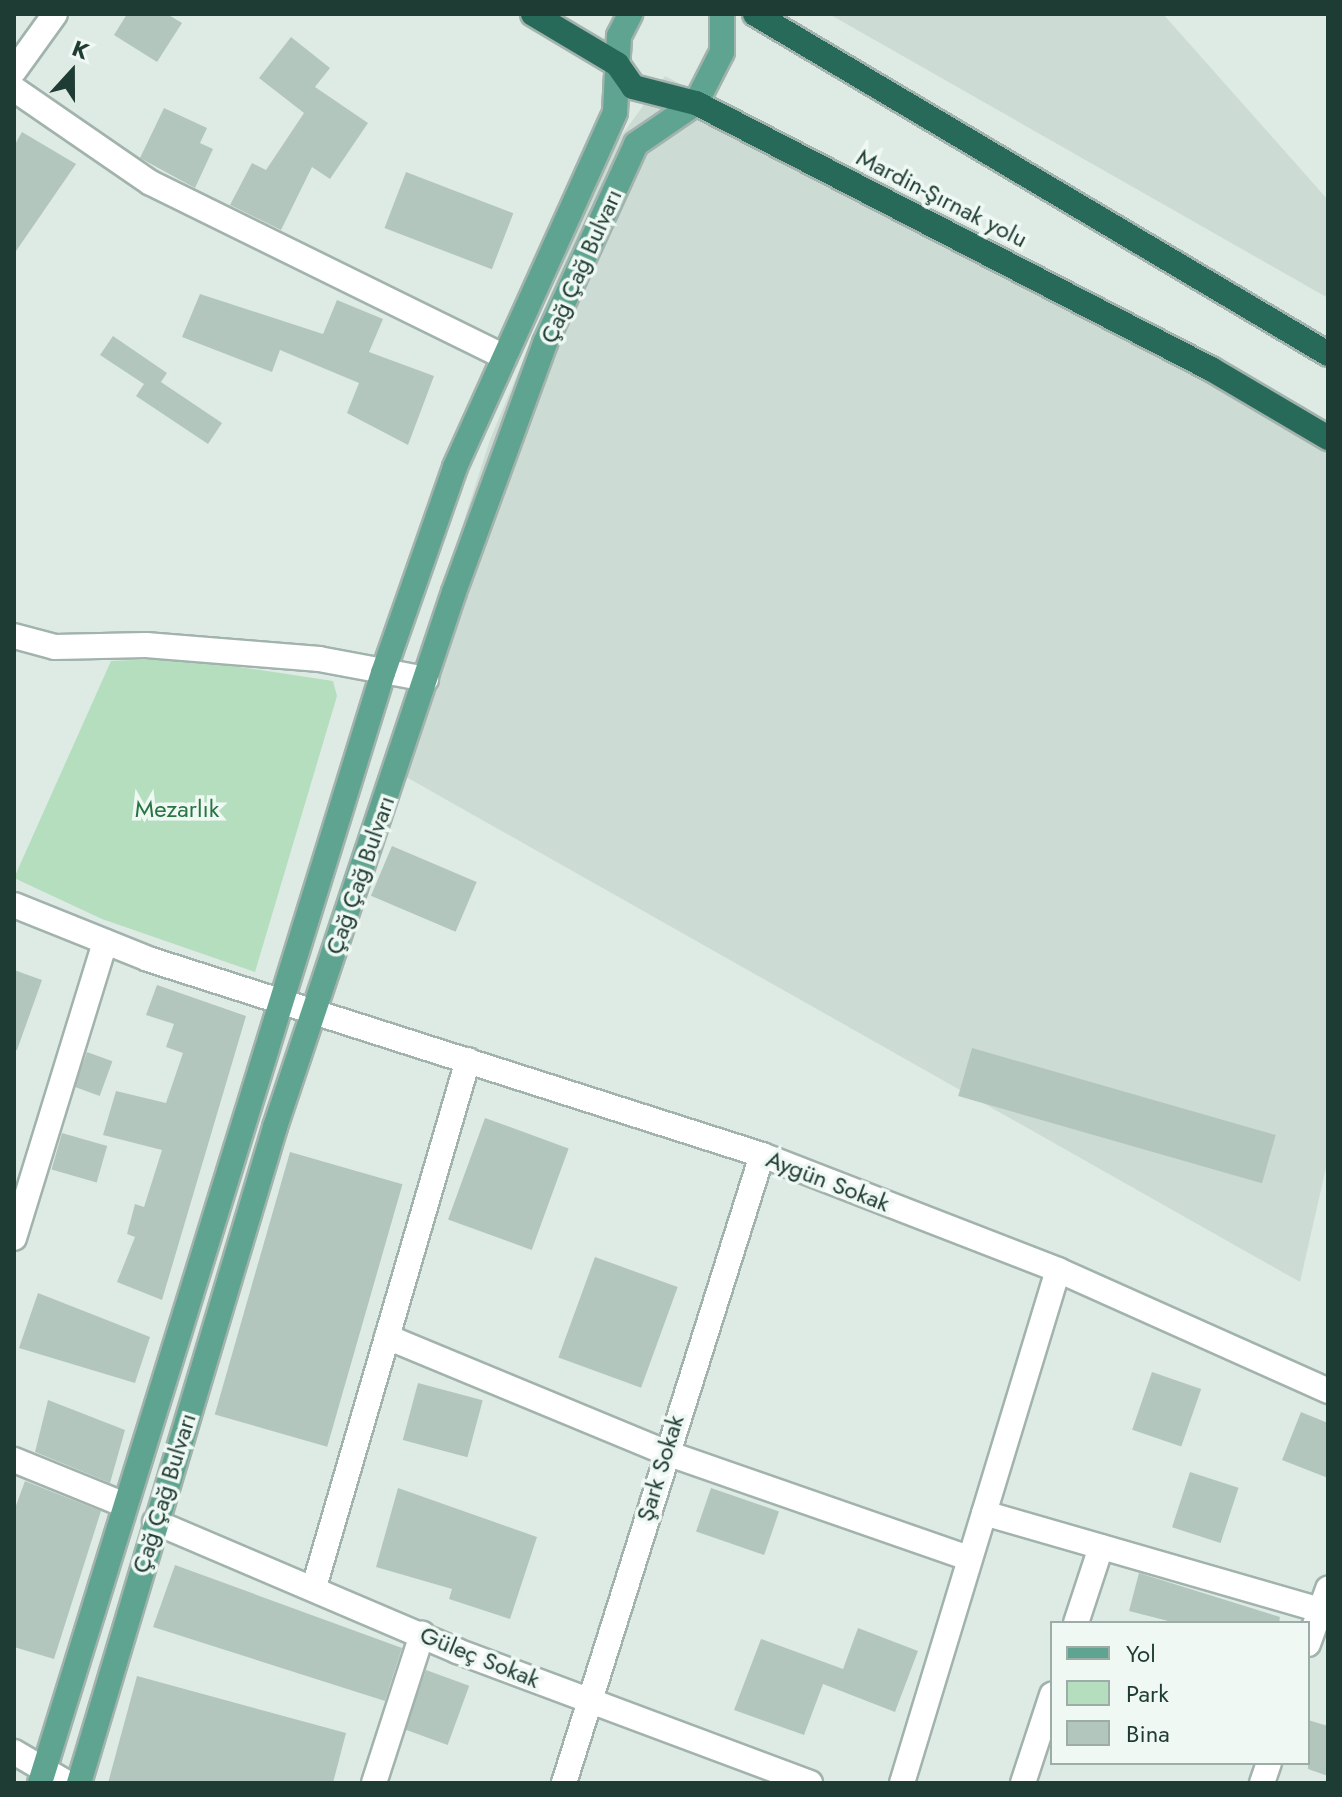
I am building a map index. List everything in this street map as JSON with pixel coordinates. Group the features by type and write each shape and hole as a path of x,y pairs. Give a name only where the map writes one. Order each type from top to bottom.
{"highway":[{"name":"Mardin-Şırnak yolu","path":"533,14 617,64 633,87 696,103 1211,369 1328,438"},
{"path":"755,14 1328,354"}],"main road":[{"name":"Çağ Çağ Bulvarı","path":"43,1775 278,995 383,673 455,467 615,112 617,64 630,14"},
{"name":"Çağ Çağ Bulvarı","path":"79,1783 155,1522 314,1007 545,343 636,144 696,103 722,52 722,14"}],"street":[{"path":"14,71 55,14"},
{"path":"14,89 151,183 504,357"},
{"path":"14,636 55,647 277,655 426,679"},
{"name":"Aygün Sokak","path":"14,905 105,942 278,995 762,1155 1058,1270 1328,1391"},
{"path":"14,1238 105,942"},
{"path":"314,1587 468,1060"},
{"name":"Şark Sokak","path":"564,1783 664,1452 762,1155"},
{"path":"902,1783 1058,1270"},
{"path":"387,1337 664,1452 968,1558"},
{"path":"14,1460 125,1505"},
{"path":"984,1513 1101,1547 1324,1600 1310,1638"},
{"name":"Güleç Sokak","path":"155,1522 422,1634 797,1781"},
{"path":"1077,1621 1101,1547"},
{"path":"374,1783 422,1634"},
{"path":"1023,1783 1050,1701"},
{"path":"14,1752 43,1775 67,1783"}],"shaded area":[{"path":"829,14 1163,14 1328,200 1328,298"},
{"path":"665,76 1328,425 1328,1159 1300,1282 385,765 490,440 610,151"}],"green space":[{"name":"Mezarlık","path":"180,658 333,681 337,696 255,972 102,919 14,878 111,661"}],"building":[{"path":"127,14 167,14 182,23 157,62 114,35"},
{"path":"291,37 330,68 315,87 368,123 330,179 312,167 281,230 230,205 252,163 266,170 304,113 259,78"},
{"path":"164,108 207,128 200,143 213,149 195,188 140,158"},
{"path":"22,132 76,164 14,254 14,146"},
{"path":"406,172 513,213 492,269 384,228"},
{"path":"200,294 323,334 337,300 383,319 369,352 434,376 408,445 347,413 359,383 280,350 272,372 182,337"},
{"path":"113,336 167,373 161,382 222,423 208,444 136,396 144,384 100,355"},
{"path":"392,846 477,882 456,932 371,896"},
{"path":"14,970 42,980 17,1050 14,1050"},
{"path":"157,985 246,1016 162,1300 117,1282 135,1237 127,1234 135,1204 144,1207 162,1150 103,1135 116,1091 166,1103 183,1053 166,1047 174,1024 146,1015"},
{"path":"972,1048 1276,1135 1262,1183 958,1096"},
{"path":"87,1052 112,1061 100,1096 74,1087"},
{"path":"485,1118 569,1148 532,1250 448,1219"},
{"path":"62,1133 107,1146 97,1182 52,1170"},
{"path":"290,1152 402,1184 327,1447 215,1414"},
{"path":"595,1257 678,1287 641,1388 558,1358"},
{"path":"38,1293 150,1337 135,1383 19,1348"},
{"path":"1152,1372 1201,1389 1181,1447 1132,1430"},
{"path":"418,1383 483,1400 467,1457 403,1440"},
{"path":"48,1400 125,1430 110,1483 35,1452"},
{"path":"1301,1412 1328,1423 1328,1478 1282,1460"},
{"path":"1190,1472 1239,1488 1221,1543 1172,1527"},
{"path":"25,1481 101,1511 54,1659 14,1647 14,1511"},
{"path":"398,1488 537,1537 510,1619 449,1599 452,1589 376,1567"},
{"path":"711,1488 779,1511 764,1555 696,1531"},
{"path":"175,1565 402,1648 385,1701 153,1627"},
{"path":"1139,1573 1280,1617 1279,1621 1168,1621 1129,1611"},
{"path":"858,1628 918,1651 895,1712 823,1684 804,1735 734,1710 761,1639 843,1669"},
{"path":"426,1670 469,1686 448,1745 404,1729"},
{"path":"137,1676 346,1733 333,1783 108,1783"},
{"path":"1310,1721 1328,1726 1328,1776 1308,1769"}]}
